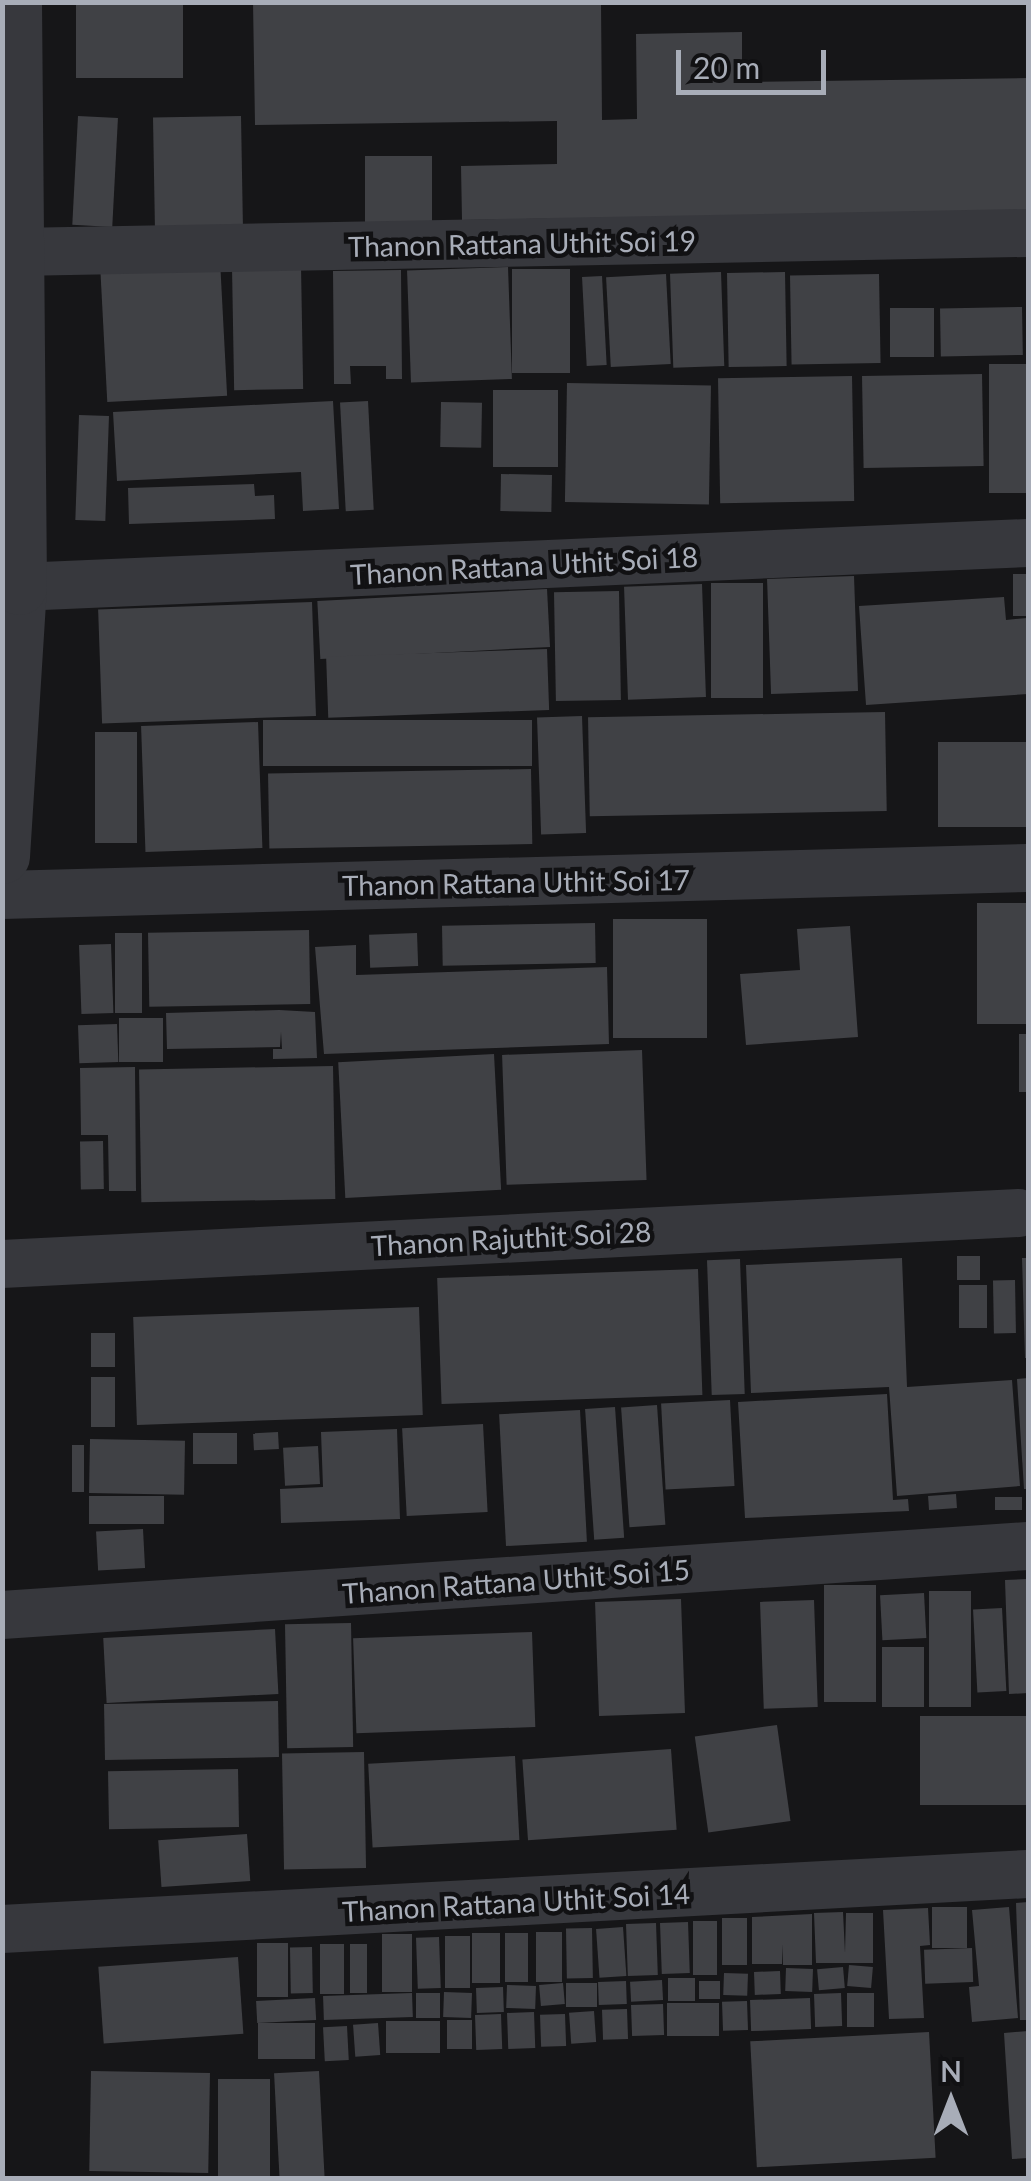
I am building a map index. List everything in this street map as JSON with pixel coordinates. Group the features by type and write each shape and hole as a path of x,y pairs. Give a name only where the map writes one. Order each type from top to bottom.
{"street":[{"path":"2,856 19,587 14,2"},
{"name":"Thanon Rattana Uthit Soi 19","path":"16,252 1028,233"},
{"name":"Thanon Rattana Uthit Soi 18","path":"19,587 1028,543"},
{"name":"Thanon Rattana Uthit Soi 17","path":"2,895 1028,868"},
{"name":"Thanon Rajuthit Soi 28","path":"2,1264 1019,1213"},
{"name":"Thanon Rattana Uthit Soi 15","path":"2,1615 1028,1546"},
{"name":"Thanon Rattana Uthit Soi 14","path":"2,1929 1028,1874"}],"building":[{"path":"76,2 183,2 183,78 76,78"},
{"path":"253,2 601,2 602,120 637,119 636,34 742,32 742,82 1028,78 1028,211 462,220 461,166 557,164 557,121 255,125"},
{"path":"78,116 118,118 112,227 72,225"},
{"path":"241,116 243,229 155,231 153,118"},
{"path":"365,156 432,156 432,228 365,228"},
{"path":"220,260 227,396 107,402 100,266"},
{"path":"301,266 303,389 234,390 232,267"},
{"path":"508,267 512,379 411,382 407,271"},
{"path":"512,269 570,269 570,373 512,373"},
{"path":"401,270 402,379 386,379 386,366 350,366 351,384 334,384 333,271"},
{"path":"721,272 724,366 673,368 670,274"},
{"path":"785,272 787,366 729,367 727,273"},
{"path":"666,274 671,364 611,367 606,277"},
{"path":"879,274 881,363 792,365 790,276"},
{"path":"602,276 607,365 587,366 582,277"},
{"path":"1022,307 1023,355 941,356 940,308"},
{"path":"890,308 934,308 934,357 890,357"},
{"path":"989,364 1028,364 1028,493 989,493"},
{"path":"982,374 984,466 864,468 862,376"},
{"path":"852,376 854,501 720,503 718,378"},
{"path":"567,383 711,386 709,504 565,502"},
{"path":"493,390 558,390 558,467 493,467"},
{"path":"333,401 339,509 303,511 301,472 117,481 113,412"},
{"path":"368,401 374,510 346,511 340,402"},
{"path":"441,402 482,403 481,448 440,447"},
{"path":"79,415 109,416 105,521 75,520"},
{"path":"501,474 552,475 551,512 500,511"},
{"path":"254,484 255,496 274,495 275,519 129,524 128,488"},
{"path":"1013,574 1028,574 1028,616 1013,616"},
{"path":"854,576 858,691 771,694 767,579"},
{"path":"711,583 763,583 763,698 711,698"},
{"path":"702,584 706,697 628,700 624,587"},
{"path":"547,589 550,647 320,659 317,601"},
{"path":"619,591 621,700 556,701 554,592"},
{"path":"1004,597 1006,620 1027,618 1028,694 866,705 859,606"},
{"path":"312,602 316,716 102,723 98,609"},
{"path":"547,649 549,710 328,718 326,657"},
{"path":"885,712 887,811 590,816 588,717"},
{"path":"582,716 586,833 541,834 537,718"},
{"path":"263,720 532,720 532,766 263,766"},
{"path":"258,722 262,848 145,852 141,726"},
{"path":"95,732 137,732 137,843 95,843"},
{"path":"938,742 1028,742 1028,827 938,827"},
{"path":"531,769 532,844 269,849 268,774"},
{"path":"977,903 1028,903 1028,1024 977,1024"},
{"path":"613,919 707,919 707,1038 613,1038"},
{"path":"595,923 596,963 443,966 442,926"},
{"path":"850,926 858,1037 746,1045 740,974 800,970 797,929"},
{"path":"309,930 310,1004 149,1007 148,933"},
{"path":"115,933 142,933 142,1013 115,1013"},
{"path":"417,933 418,966 370,968 369,935"},
{"path":"111,944 113,1013 81,1014 79,945"},
{"path":"356,945 356,975 607,967 609,1044 324,1054 315,947"},
{"path":"315,1012 317,1058 273,1059 273,1049 282,1049 281,1032 280,1047 167,1049 166,1013"},
{"path":"119,1018 163,1018 163,1062 119,1062"},
{"path":"117,1024 118,1062 79,1063 78,1025"},
{"path":"1019,1034 1028,1034 1028,1092 1019,1092"},
{"path":"642,1050 647,1180 507,1185 502,1055"},
{"path":"494,1054 501,1190 345,1198 338,1062"},
{"path":"333,1066 335,1199 141,1202 139,1069"},
{"path":"135,1067 136,1191 109,1191 108,1135 81,1135 80,1068"},
{"path":"80,1141 103,1141 104,1189 81,1189"},
{"path":"957,1256 980,1256 980,1280 957,1280"},
{"path":"902,1258 907,1387 1012,1380 1020,1486 897,1496 889,1387 751,1393 746,1265"},
{"path":"1022,1258 1028,1258 1028,1358 1025,1358"},
{"path":"740,1259 745,1394 712,1395 707,1260"},
{"path":"698,1269 702,1395 442,1404 437,1278"},
{"path":"993,1280 1015,1280 1016,1333 994,1333"},
{"path":"959,1285 987,1285 987,1328 959,1328"},
{"path":"419,1307 423,1415 137,1425 133,1317"},
{"path":"91,1333 115,1333 115,1367 91,1367"},
{"path":"91,1377 115,1377 115,1427 91,1427"},
{"path":"1028,1378 1028,1489 1024,1489 1017,1379"},
{"path":"887,1394 893,1500 908,1499 909,1511 745,1518 738,1402"},
{"path":"730,1400 735,1486 666,1489 661,1404"},
{"path":"657,1405 665,1525 629,1527 621,1408"},
{"path":"615,1407 624,1538 594,1540 585,1409"},
{"path":"580,1410 587,1542 506,1546 499,1414"},
{"path":"483,1424 488,1512 407,1516 402,1428"},
{"path":"397,1429 400,1519 281,1523 280,1489 323,1487 321,1432"},
{"path":"278,1432 279,1449 254,1450 253,1433"},
{"path":"193,1433 237,1433 237,1464 193,1464"},
{"path":"90,1439 185,1441 184,1495 89,1493"},
{"path":"72,1445 84,1445 84,1492 72,1492"},
{"path":"318,1446 320,1484 285,1486 283,1448"},
{"path":"956,1494 957,1508 929,1510 928,1496"},
{"path":"89,1496 164,1496 164,1524 89,1524"},
{"path":"995,1497 1022,1497 1022,1510 995,1510"},
{"path":"143,1529 145,1568 98,1570 96,1531"},
{"path":"1028,1579 1028,1693 1009,1694 1005,1580"},
{"path":"824,1585 876,1585 876,1702 824,1702"},
{"path":"929,1591 971,1591 971,1707 929,1707"},
{"path":"924,1593 926,1638 882,1640 880,1595"},
{"path":"681,1599 685,1713 599,1716 595,1602"},
{"path":"814,1600 818,1707 764,1709 760,1602"},
{"path":"1002,1608 1006,1691 977,1692 973,1610"},
{"path":"351,1623 353,1747 287,1748 285,1624"},
{"path":"275,1629 278,1694 107,1703 103,1638"},
{"path":"532,1632 535,1727 356,1733 353,1638"},
{"path":"882,1647 924,1647 924,1707 882,1707"},
{"path":"278,1701 279,1757 105,1760 104,1704"},
{"path":"920,1716 1028,1716 1028,1805 920,1805"},
{"path":"777,1725 790,1821 708,1833 695,1737"},
{"path":"671,1749 677,1830 528,1840 522,1759"},
{"path":"364,1752 366,1868 284,1869 282,1753"},
{"path":"515,1756 519,1840 373,1848 368,1764"},
{"path":"238,1769 239,1827 109,1829 108,1771"},
{"path":"247,1834 250,1881 161,1887 158,1840"},
{"path":"1028,1902 1028,2020 1020,2020 1016,1903"},
{"path":"932,1907 967,1907 967,1948 932,1948"},
{"path":"1009,1907 1018,2018 972,2022 969,1987 979,1986 972,1910"},
{"path":"928,1908 930,1945 920,1946 924,2018 889,2019 883,1910"},
{"path":"843,1912 845,1953 846,1913 873,1913 873,1963 816,1963 814,1913"},
{"path":"812,1914 812,1965 783,1965 783,1944 782,1964 752,1964 752,1917"},
{"path":"722,1918 747,1918 747,1965 722,1965"},
{"path":"693,1921 717,1921 717,1975 693,1975"},
{"path":"688,1922 690,1973 662,1974 660,1923"},
{"path":"656,1923 658,1975 628,1976 626,1924"},
{"path":"623,1927 626,1976 599,1978 596,1929"},
{"path":"566,1928 592,1928 593,1978 567,1978"},
{"path":"536,1932 562,1932 562,1982 536,1982"},
{"path":"472,1933 500,1933 500,1983 472,1983"},
{"path":"505,1933 528,1933 528,1982 505,1982"},
{"path":"382,1934 412,1934 412,1992 382,1992"},
{"path":"445,1936 470,1936 470,1988 445,1988"},
{"path":"439,1937 441,1988 418,1989 416,1938"},
{"path":"257,1943 288,1943 288,1997 257,1997"},
{"path":"320,1944 344,1944 344,1994 320,1994"},
{"path":"350,1944 367,1944 367,1993 350,1993"},
{"path":"290,1947 312,1947 313,1993 291,1993"},
{"path":"972,1948 973,1982 925,1984 924,1950"},
{"path":"238,1957 243,2034 104,2044 98,1967"},
{"path":"849,1965 873,1967 871,1988 847,1986"},
{"path":"843,1967 845,1988 819,1990 817,1969"},
{"path":"786,1968 813,1969 812,1992 785,1991"},
{"path":"780,1971 781,1994 755,1995 754,1972"},
{"path":"724,1973 748,1974 747,1996 723,1995"},
{"path":"668,1978 695,1978 695,2001 668,2001"},
{"path":"662,1980 663,2000 631,2002 630,1982"},
{"path":"626,1981 627,2004 599,2005 598,1982"},
{"path":"699,1981 720,1981 720,1999 699,1999"},
{"path":"563,1983 565,2004 541,2006 539,1985"},
{"path":"566,1983 597,1983 597,2007 566,2007"},
{"path":"507,1985 536,1986 535,2009 506,2008"},
{"path":"503,1987 504,2012 477,2013 476,1988"},
{"path":"444,1992 472,1993 471,2018 443,2017"},
{"path":"412,1993 413,2017 324,2020 323,1996"},
{"path":"416,1993 440,1993 440,2018 416,2018"},
{"path":"841,1993 842,2026 815,2027 814,1994"},
{"path":"847,1993 874,1993 874,2027 847,2027"},
{"path":"315,1998 316,2020 257,2023 256,2001"},
{"path":"810,1998 811,2029 751,2031 750,2000"},
{"path":"747,2001 748,2030 723,2031 722,2002"},
{"path":"667,2003 719,2003 719,2036 667,2036"},
{"path":"663,2004 664,2035 632,2036 631,2005"},
{"path":"627,2009 628,2039 603,2040 602,2010"},
{"path":"594,2011 596,2042 571,2044 569,2013"},
{"path":"534,2012 535,2048 508,2049 507,2013"},
{"path":"501,2014 502,2049 476,2050 475,2015"},
{"path":"565,2014 566,2046 541,2047 540,2015"},
{"path":"447,2020 472,2020 472,2049 447,2049"},
{"path":"386,2021 440,2021 440,2053 386,2053"},
{"path":"258,2023 315,2023 315,2059 258,2059"},
{"path":"378,2023 380,2055 355,2057 353,2025"},
{"path":"347,2026 349,2060 325,2061 323,2027"},
{"path":"1028,2031 1028,2158 1012,2159 1004,2033"},
{"path":"929,2032 936,2158 757,2167 750,2041"},
{"path":"91,2071 210,2073 208,2173 89,2171"},
{"path":"319,2071 325,2178 280,2178 274,2073"},
{"path":"218,2079 270,2079 270,2178 218,2178"}]}
